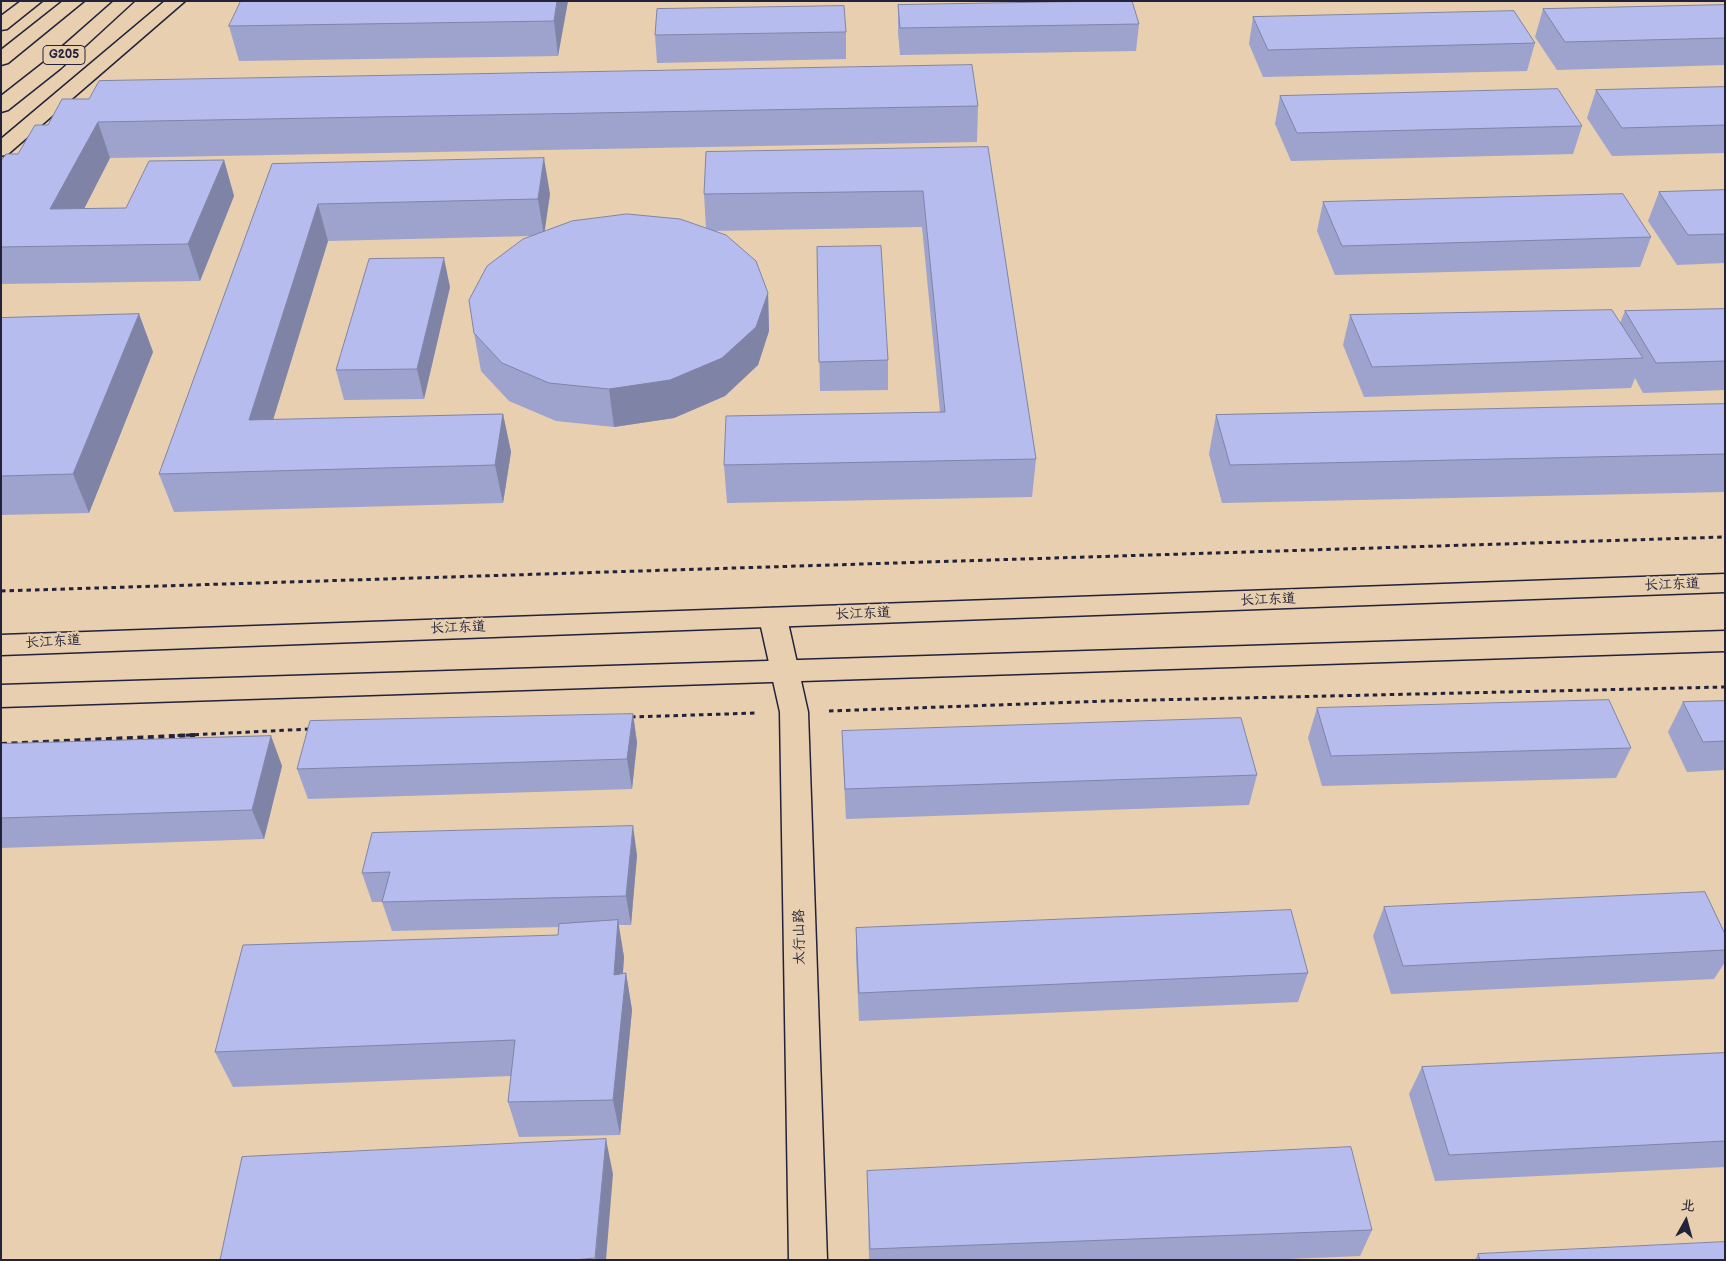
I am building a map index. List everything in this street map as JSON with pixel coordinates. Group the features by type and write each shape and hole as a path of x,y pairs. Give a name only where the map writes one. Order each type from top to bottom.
{"main road":[{"path":"1,25 33,1"},
{"name":"G205","path":"1,59 75,1"},
{"name":"G205","path":"1,106 54,64 126,1"},
{"path":"1,150 176,1"},
{"name":"长江东道","path":"1,644 1725,583"},
{"name":"太行山路","path":"773,618 794,712 808,1260"},
{"path":"1,696 1725,641"}],"path":[{"path":"1,591 1725,537"},
{"path":"627,718 1108,701 1725,687"},
{"path":"1,744 311,729"}],"building":[{"path":"241,1 557,1 554,21 229,26"},
{"path":"1132,1 1139,24 900,28 898,5"},
{"path":"1725,5 1725,38 1565,42 1543,9"},
{"path":"844,6 846,32 655,35 657,9"},
{"path":"1514,11 1535,43 1268,50 1253,17"},
{"path":"972,65 978,106 98,122 50,209 126,208 149,161 224,160 188,244 1,247 1,161 6,154 18,154 35,125 48,125 62,99 89,99 99,81"},
{"path":"1725,87 1725,125 1622,128 1596,90"},
{"path":"1558,89 1582,126 1297,133 1280,96"},
{"path":"988,147 1036,459 724,465 726,416 945,412 923,191 704,194 706,152"},
{"path":"544,158 538,199 318,204 249,420 503,414 495,465 159,474 272,164"},
{"path":"1725,190 1725,234 1688,235 1659,192"},
{"path":"1623,194 1651,237 1342,246 1323,202"},
{"path":"627,214 680,219 726,235 756,261 768,293 756,327 722,358 670,380 609,389 549,383 502,363 474,333 469,300 487,266 523,239 572,221"},
{"path":"881,246 888,360 819,362 817,247"},
{"path":"444,258 417,369 336,370 369,259"},
{"path":"1725,309 1725,361 1656,363 1625,311"},
{"path":"1612,310 1643,358 1372,367 1350,315"},
{"path":"139,314 73,474 1,476 1,318"},
{"path":"1725,404 1725,454 1230,465 1216,415"},
{"path":"1609,700 1631,748 1331,756 1317,708"},
{"path":"1725,701 1725,741 1703,742 1683,702"},
{"path":"633,714 627,759 297,769 310,721"},
{"path":"1241,718 1257,775 845,789 842,731"},
{"path":"271,736 252,810 1,818 1,744"},
{"path":"633,826 626,896 382,902 390,872 362,873 372,833"},
{"path":"1705,892 1725,934 1725,950 1403,966 1384,907"},
{"path":"1291,910 1308,973 859,993 856,928"},
{"path":"618,920 614,975 626,973 613,1100 508,1102 515,1040 215,1052 243,945 558,935 559,924"},
{"path":"1725,1053 1725,1141 1449,1155 1422,1067"},
{"path":"606,1139 595,1258 574,1260 220,1260 242,1157"},
{"path":"1351,1147 1372,1230 870,1249 867,1171"},
{"path":"1725,1242 1725,1260 1480,1260 1478,1254"}]}
